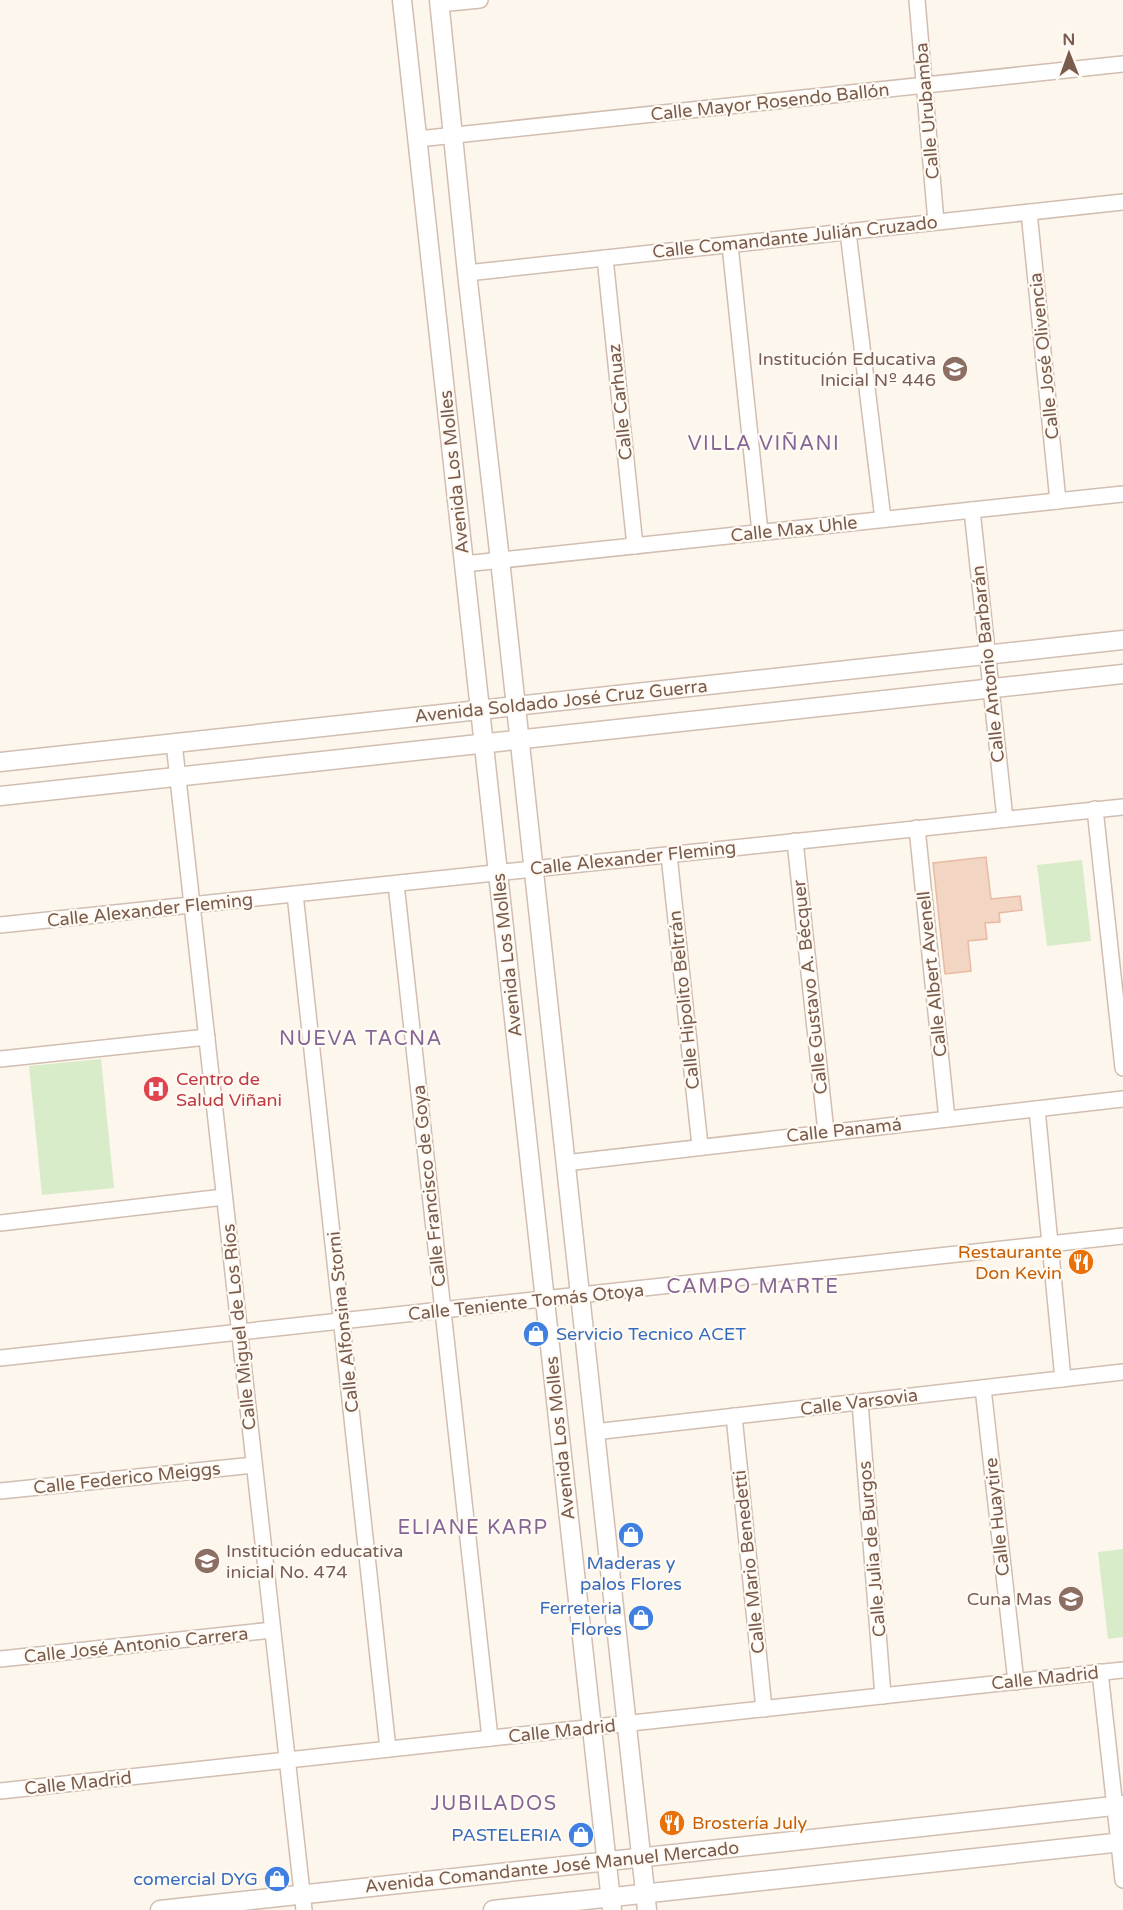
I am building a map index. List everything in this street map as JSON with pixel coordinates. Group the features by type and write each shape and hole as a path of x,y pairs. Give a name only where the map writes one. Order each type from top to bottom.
{"street":[{"name":"Avenida Los Molles","path":"402,0 611,1904"},
{"path":"439,2 480,0"},
{"name":"Calle Urubamba","path":"916,0 936,222"},
{"name":"Avenida Los Molles","path":"439,2 646,1902"},
{"name":"Calle Mayor Rosendo Ballón","path":"418,139 1123,64"},
{"name":"Calle Comandante Julián Cruzado","path":"467,273 1123,202"},
{"name":"Calle José Olivencia","path":"1029,212 1058,501"},
{"path":"848,232 883,519"},
{"path":"730,244 760,532"},
{"name":"Calle Carhuaz","path":"605,258 635,546"},
{"name":"Calle Max Uhle","path":"464,564 1123,494"},
{"name":"Calle Antonio Barbarán","path":"972,510 1005,819"},
{"name":"Avenida Soldado José Cruz Guerra","path":"0,762 1123,640"},
{"name":"Avenida Soldado José Cruz Guerra","path":"0,796 1123,674"},
{"name":"Calle Miguel de Los Ríos","path":"174,743 303,1902"},
{"name":"Calle Alexander Fleming","path":"0,926 1123,807"},
{"path":"1095,809 1123,1068"},
{"name":"Calle Albert Avenell","path":"916,828 948,1119"},
{"name":"Calle Gustavo A. Bécquer","path":"795,841 826,1132"},
{"name":"Calle Hipolito Beltrán","path":"669,855 700,1146"},
{"name":"Calle Francisco de Goya","path":"396,884 490,1738"},
{"name":"Calle Alfonsina Storni","path":"295,894 388,1749"},
{"path":"0,1059 207,1037"},
{"name":"Calle Panamá","path":"565,1163 1123,1099"},
{"path":"1037,1109 1063,1378"},
{"path":"0,1222 224,1197"},
{"name":"Calle Teniente Tomás Otoya","path":"0,1358 1123,1236"},
{"name":"Calle Varsovia","path":"594,1432 1123,1372"},
{"name":"Calle Huaytire","path":"982,1388 1016,1682"},
{"name":"Calle Julia de Burgos","path":"860,1402 884,1696"},
{"name":"Calle Mario Benedetti","path":"734,1416 764,1709"},
{"name":"Calle Federico Meiggs","path":"0,1491 254,1465"},
{"name":"Calle José Antonio Carrera","path":"0,1659 272,1630"},
{"name":"Calle Madrid","path":"0,1791 1123,1670"},
{"path":"1100,1672 1119,1806 1123,1880"},
{"name":"Avenida Comandante José Manuel Mercado","path":"160,1910 303,1902 607,1861 1119,1806"},
{"name":"Avenida Comandante José Manuel Mercado","path":"493,1910 646,1902 1121,1842"}],"green space":[{"path":"1082,860 1091,941 1047,946 1037,865"},
{"path":"101,1059 114,1188 42,1195 29,1066"},
{"path":"1123,1549 1123,1637 1108,1639 1098,1552"}],"building":[{"path":"986,857 991,899 1020,896 1022,910 999,913 1000,922 985,923 987,939 968,941 971,971 945,974 933,863"}],"place":[{"name":"Institución Educativa Inicial Nº 446","path":"955,369"},
{"name":"Centro de Salud Viñani","path":"156,1089"},
{"name":"Restaurante Don Kevin","path":"1081,1262"},
{"name":"Servicio Tecnico ACET","path":"536,1334"},
{"name":"Maderas y palos Flores","path":"631,1535"},
{"name":"Institución educativa inicial No. 474","path":"207,1561"},
{"name":"Cuna Mas","path":"1071,1599"},
{"name":"Ferreteria Flores","path":"641,1618"},
{"name":"Brostería July","path":"672,1823"},
{"name":"PASTELERIA","path":"581,1835"},
{"name":"comercial DYG","path":"277,1879"}],"district":[{"name":"VILLA VIÑANI","path":"764,443"},
{"name":"NUEVA TACNA","path":"361,1038"},
{"name":"CAMPO MARTE","path":"753,1286"},
{"name":"ELIANE KARP","path":"473,1527"},
{"name":"JUBILADOS","path":"494,1803"}]}
